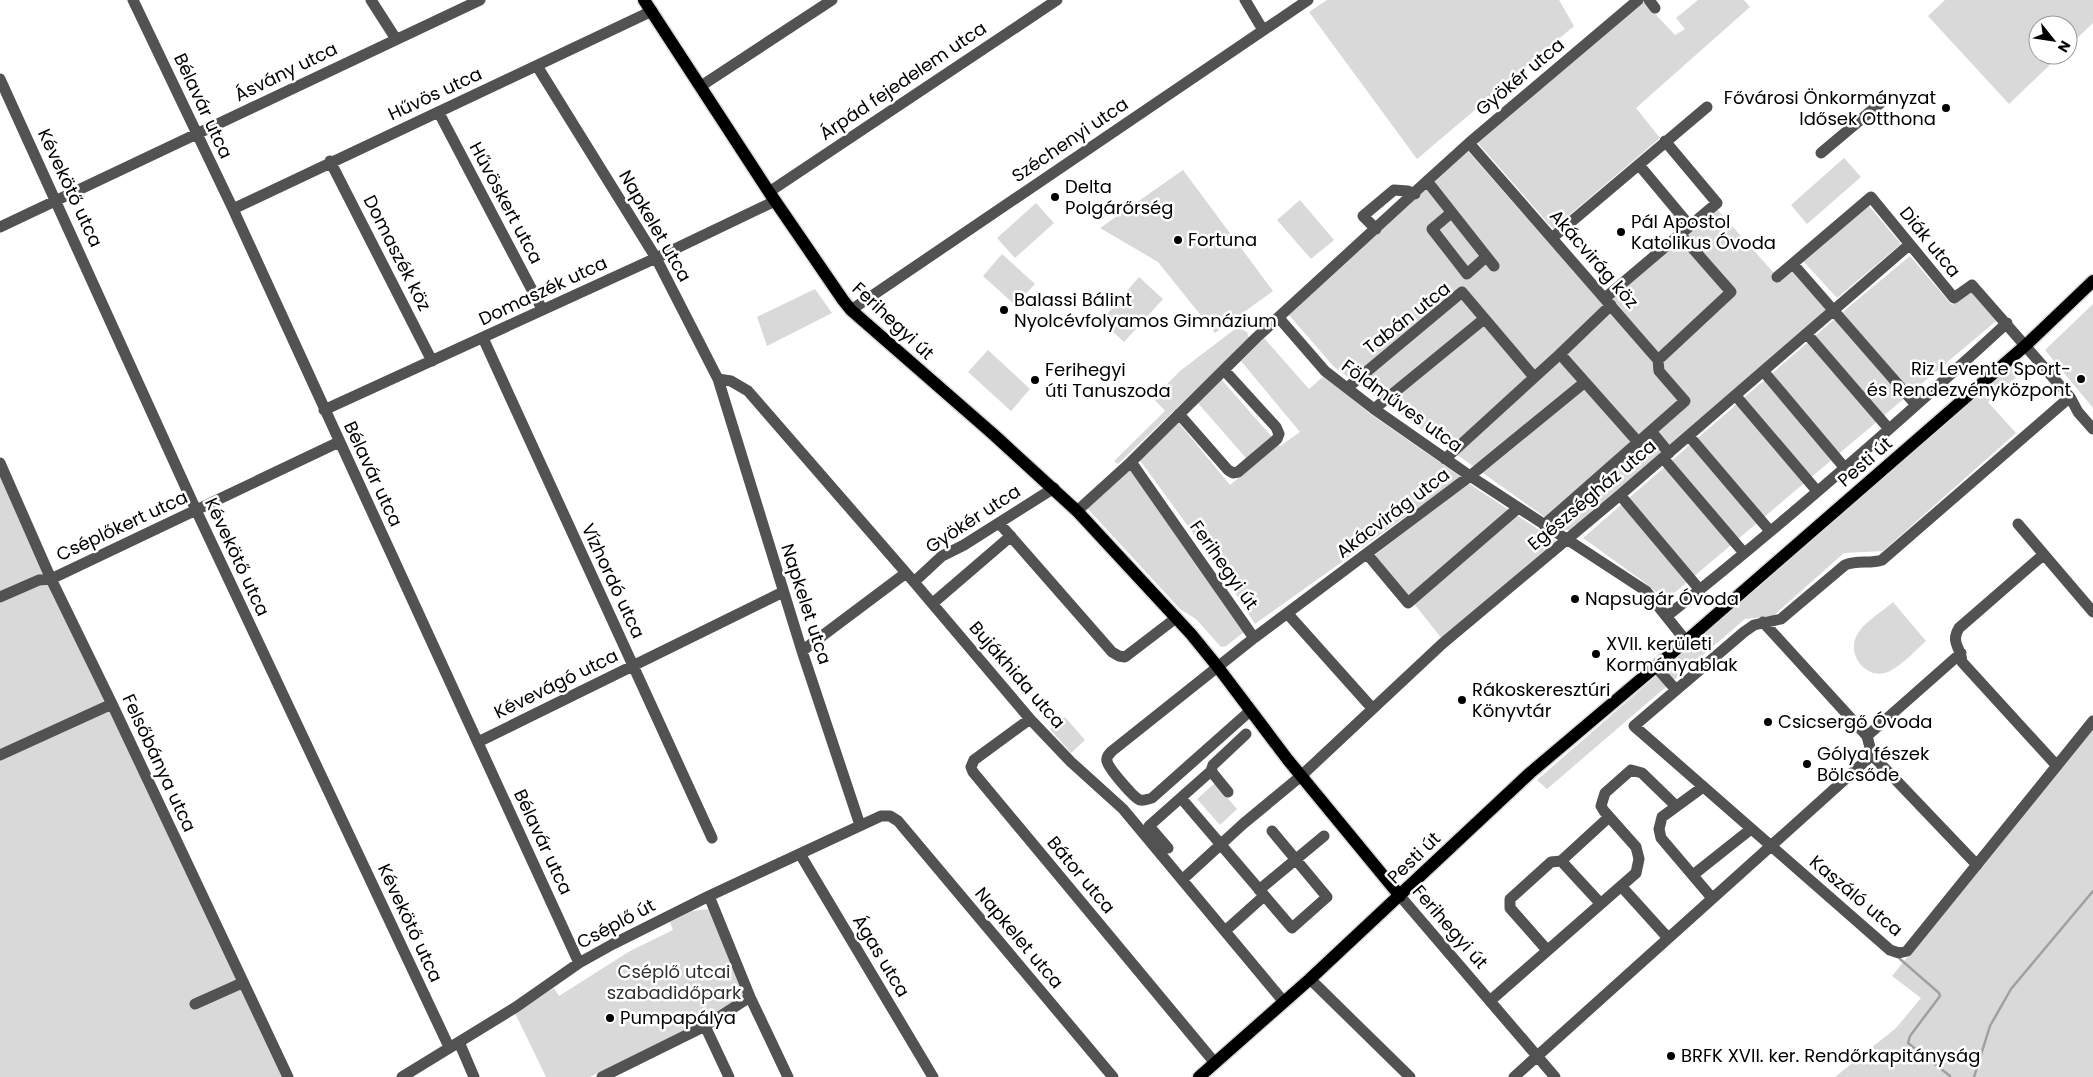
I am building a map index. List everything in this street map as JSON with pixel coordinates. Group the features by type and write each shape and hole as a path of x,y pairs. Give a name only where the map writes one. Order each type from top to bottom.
{"main road":[{"name":"Ferihegyi út","path":"644,0 772,196 826,276 852,310 1054,488 1077,511 1218,666 1250,711 1301,776 1400,896"},
{"name":"Pesti út","path":"1198,1077 1310,979 1530,773 1656,667 2026,345 2093,281"}],"street":[{"name":"Bélavár utca","path":"133,0 233,209 580,963"},
{"path":"371,0 396,39"},
{"name":"Ásvány utca","path":"0,228 480,0"},
{"path":"701,86 832,0"},
{"name":"Árpád fejedelem utca","path":"772,196 1057,0"},
{"path":"1245,0 1263,30"},
{"name":"Széchenyi utca","path":"852,310 1308,0"},
{"name":"Gyökér utca","path":"1077,511 1131,462 1278,318 1469,143 1638,0"},
{"name":"Hűvös utca","path":"233,209 330,161 439,113 652,11"},
{"name":"Napkelet utca","path":"537,66 656,258 718,379 783,592 860,824 881,816 890,816 898,821 1113,1077"},
{"name":"Kévekötő utca","path":"0,78 196,510 454,1044 474,1077"},
{"path":"1821,153 1884,100"},
{"path":"1552,238 1707,107"},
{"name":"Hűvöskert utca","path":"439,113 542,309"},
{"name":"Akácvirág utca","path":"1445,459 1560,354 1608,302 1680,234 1717,203 1665,141"},
{"name":"Akácvirág köz","path":"1469,143 1658,360 1659,371 1685,401"},
{"name":"Domaszék köz","path":"330,161 432,361"},
{"path":"1639,165 1690,226"},
{"path":"1427,182 1490,261 1467,274 1432,229 1451,213"},
{"path":"1376,229 1363,216 1394,190 1415,194"},
{"name":"Domaszék utca","path":"324,410 656,258 772,196"},
{"name":"Diák utca","path":"1792,264 1871,197 1954,298 1972,285 2026,345"},
{"path":"1658,360 1731,292 1680,234"},
{"name":"Egészségház utca","path":"1301,776 1442,644 1620,496 1909,245"},
{"path":"1777,277 1792,264 1916,405"},
{"name":"Tabán utca","path":"1347,388 1462,292 1534,378"},
{"name":"Földműves utca","path":"1278,318 1324,371 1374,409 1470,476 1646,591 1686,641"},
{"path":"1374,409 1484,319"},
{"name":"Pesti út","path":"1666,616 1700,590 1889,429 2006,323"},
{"path":"1807,334 1889,429"},
{"name":"Vízhordó utca","path":"483,338 712,838"},
{"path":"2026,345 2070,397 2078,412 2093,429"},
{"path":"1560,354 1638,442"},
{"path":"1179,414 1228,470 1233,473 1238,472 1272,443 1279,434 1276,427 1224,370"},
{"name":"Pesti út","path":"1764,372 1844,467"},
{"name":"Bujákhida utca","path":"718,379 731,381 748,391 933,603 1030,719 1071,762 1122,809 1183,879 1284,1002"},
{"name":"Akácvirág utca","path":"1218,666 1470,476 1585,382"},
{"path":"1736,396 1817,491"},
{"path":"1656,667 1676,690 1744,632 1754,625 1781,619 1845,565 1851,562 1876,562 1882,560 2070,397"},
{"name":"Egészségház utca","path":"1544,525 1685,401"},
{"path":"1651,431 1666,455 1744,553"},
{"path":"1689,436 1770,531"},
{"name":"Cséplőkert utca","path":"0,597 39,580 51,579 339,442"},
{"name":"Ferihegyi út","path":"1131,462 1254,638"},
{"name":"Felsőbánya utca","path":"0,463 51,579 288,1077"},
{"name":"Gyökér utca","path":"914,582 942,556 1000,523 1054,488"},
{"path":"1620,496 1700,590"},
{"path":"1367,554 1408,603 1518,508"},
{"path":"1000,523 1112,652 1119,656 1126,657 1176,618"},
{"path":"2018,524 2093,612"},
{"path":"933,603 1010,536"},
{"path":"2043,555 1960,628 1956,634 1955,644 1961,653 1962,662 2057,766"},
{"path":"802,651 906,573"},
{"name":"Kévevágó utca","path":"478,742 783,592"},
{"path":"1286,613 1372,708"},
{"path":"1763,622 1866,736 1872,755 1977,865"},
{"path":"1866,736 1961,653"},
{"path":"1218,666 1112,751 1107,758 1109,766 1136,798 1146,800 1152,798 1250,711"},
{"name":"Kaszáló utca","path":"1676,690 1634,726 1890,950 1899,953 1907,951 2093,721"},
{"path":"0,755 112,704"},
{"name":"Bátor utca","path":"1030,719 974,760 971,767 973,772 1215,1063"},
{"path":"1168,848 1149,826 1211,771 1213,765 1246,734"},
{"path":"1514,1077 1872,755"},
{"path":"1491,1000 1636,872 1640,858 1636,847 1601,806 1605,793 1631,770 1642,773 1676,806"},
{"path":"1211,771 1228,792"},
{"path":"1183,879 1301,776"},
{"path":"1703,788 1662,817 1659,829 1662,838 1712,898"},
{"path":"1181,798 1292,928 1327,897 1272,832"},
{"path":"1547,950 1510,908 1510,899 1551,862 1561,861 1609,817"},
{"name":"Cséplő út","path":"402,1077 516,1007 580,963 613,944 860,824"},
{"path":"1693,875 1751,829"},
{"path":"1225,931 1296,860 1324,836"},
{"name":"Ágas utca","path":"800,854 933,1077"},
{"path":"1564,864 1600,904"},
{"path":"1621,886 1668,938"},
{"path":"709,896 750,997 788,1077"},
{"name":"Ferihegyi út","path":"1400,896 1555,1077"},
{"path":"1310,979 1410,1077"},
{"path":"195,1004 242,983"},
{"path":"602,1077 705,1026 750,997"},
{"path":"705,1026 729,1077"}],"green space":[{"path":"1327,0 1559,0 1574,26 1417,159 1309,12"},
{"path":"1698,0 1744,0 1750,7 1636,108 1660,138 1553,229 1477,142 1644,2 1675,35 1685,29 1676,18"},
{"path":"1945,0 2093,0 2093,23 2078,37 2078,15 2028,15 2028,65 2050,65 2009,104 1928,16"},
{"path":"1468,151 1602,304 1717,209 1781,281 1793,270 1827,311 1571,530 1563,530 1334,367 1289,315"},
{"path":"1844,158 1861,177 1807,224 1791,205"},
{"name":"Fortuna","path":"1183,170 1273,291 1215,333 1158,262 1100,228"},
{"path":"1300,200 1334,240 1311,259 1277,220"},
{"path":"1036,203 1054,223 1015,258 997,238"},
{"path":"1869,206 1901,244 1837,298 1803,261"},
{"path":"1002,254 1035,284 1015,305 983,276"},
{"path":"1910,256 1952,305 1971,292 1996,321 1666,600 1583,538 1845,310"},
{"path":"1139,277 1163,299 1124,342 1101,321"},
{"path":"815,289 832,313 767,346 757,317"},
{"name":"Riz Levente Sport- és Rendezvényközpont","path":"2093,304 2093,408 2045,350"},
{"path":"1235,329 1247,332 1249,338 1246,342 1118,464 1114,461 1165,411 1153,398 1180,371"},
{"path":"1264,338 1309,389 1324,376 1369,413 1461,477 1255,624 1225,577 1139,459 1178,422 1230,485 1253,466 1197,402 1221,379 1280,446 1300,432 1241,361"},
{"path":"988,350 1030,389 1011,411 968,372"},
{"path":"2014,364 2021,373 1988,402 2016,433 1883,551 1844,553 1773,616 1745,619 1547,789 1537,780"},
{"path":"0,463 288,1077 0,1077"},
{"path":"1129,469 1244,632 1226,646 1221,647 1196,619 1180,609 1087,508"},
{"path":"1468,483 1559,543 1443,640 1375,555"},
{"path":"1893,602 1926,641 1895,668 1882,674 1875,673 1862,666 1857,659 1854,645 1856,637 1863,627"},
{"path":"1065,717 1085,740 1071,753 1050,729"},
{"path":"2093,727 2093,1077 1835,1077 1896,1028 1921,998 1892,976"},
{"path":"1215,783 1237,809 1220,825 1197,799"},
{"name":"Cséplő utcai szabadidőpark","path":"709,909 744,995 698,1024 590,1077 546,1077 515,1013 554,988 559,996 630,951 673,930 670,922 692,911"}],"waterway":[{"path":"1974,1077 1990,1026 2011,989 2093,891"},
{"path":"1900,959 1939,993 1940,996 1910,1036 1908,1043 1950,1076"}],"place":[{"name":"Fővárosi Önkormányzat Idősek Otthona","path":"1946,108"},
{"name":"Delta Polgárőrség","path":"1055,197"},
{"name":"Pál Apostol Katolikus Óvoda","path":"1621,232"},
{"name":"Fortuna","path":"1178,240"},
{"name":"Balassi Bálint Nyolcévfolyamos Gimnázium","path":"1004,310"},
{"name":"Riz Levente Sport- és Rendezvényközpont","path":"2081,379"},
{"name":"Ferihegyi úti Tanuszoda","path":"1035,380"},
{"name":"Napsugár Óvoda","path":"1575,599"},
{"name":"XVII. kerületi Kormányablak","path":"1596,654"},
{"name":"Rákoskeresztúri Könyvtár","path":"1462,700"},
{"name":"Csicsergő Óvoda","path":"1768,722"},
{"name":"Gólya fészek Bölcsőde","path":"1807,764"},
{"name":"Pumpapálya","path":"610,1018"},
{"name":"BRFK XVII. ker. Rendőrkapitányság","path":"1671,1056"}]}
